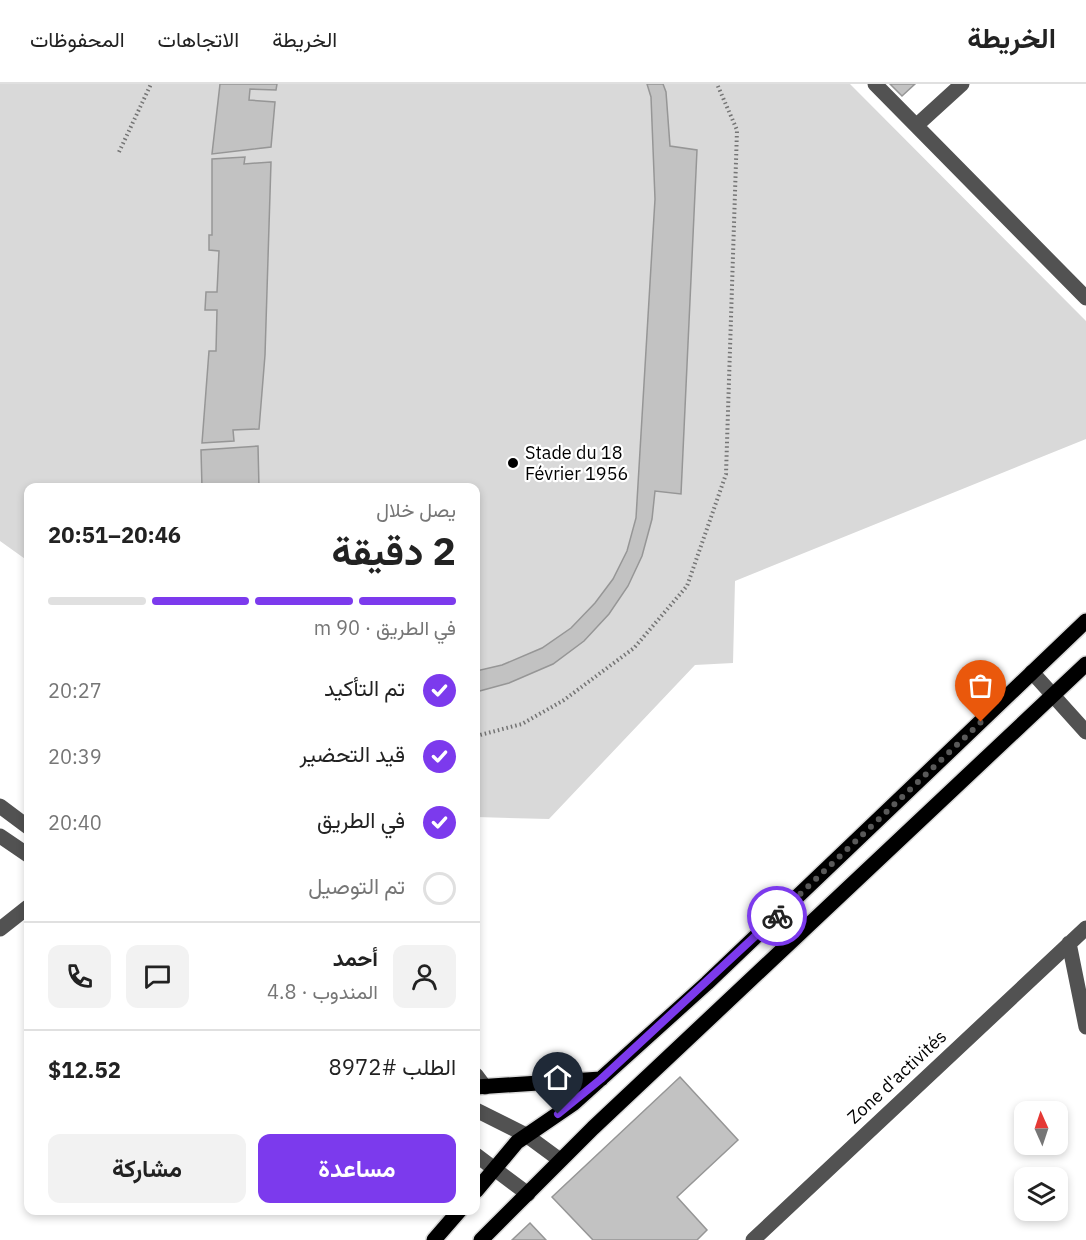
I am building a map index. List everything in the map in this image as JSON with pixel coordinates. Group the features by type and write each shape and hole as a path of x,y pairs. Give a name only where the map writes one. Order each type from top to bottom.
{"main road":[{"path":"480,1186 509,1150 526,1135 574,1103 707,982 1086,621"},
{"path":"481,1240 560,1160 1086,664"},
{"path":"480,1083 601,1079"},
{"path":"434,1240 456,1215"}],"street":[{"path":"875,84 1086,298"},
{"path":"917,125 962,84"},
{"path":"1032,672 1086,732"},
{"path":"0,806 24,823"},
{"path":"0,836 24,852"},
{"path":"0,929 24,910"},
{"name":"Zone d'activités","path":"753,1240 1086,928"},
{"path":"1068,943 1086,1027"},
{"path":"480,1112 526,1135 560,1160"},
{"path":"480,1158 528,1194"}],"path":[{"path":"119,152 151,84"},
{"path":"480,735 522,724 564,700 634,648 687,586 726,474 737,130 717,84"}],"shaded area":[{"name":"Stade du 18 Février 1956","path":"0,84 850,84 1086,321 1086,439 735,581 733,663 695,665 549,819 480,817 480,483 24,483 24,558 0,541"}],"building":[{"path":"220,84 277,84 276,90 250,89 249,100 275,102 271,147 212,154"},
{"path":"647,84 663,84 666,92 670,146 697,150 681,494 655,491 652,519 642,556 628,586 609,614 584,641 553,664 509,683 480,691 480,670 502,665 542,648 571,628 595,603 613,579 627,551 636,518 655,199 651,97"},
{"path":"890,84 915,84 902,96"},
{"path":"245,157 244,164 271,162 265,355 259,429 233,430 234,441 202,443 209,351 216,351 217,310 205,310 206,292 217,292 219,251 209,250 209,235 212,235 212,159"},
{"path":"258,446 259,483 202,483 201,450"},
{"path":"680,1077 738,1140 677,1197 707,1230 697,1240 593,1240 552,1197"},
{"path":"530,1223 546,1240 512,1240"}],"way so far":[{"path":"777,916 981,722"}],"place":[{"name":"Stade du 18 Février 1956","path":"513,463"}],"route":[{"path":"558,1114 601,1079 777,916"}]}
